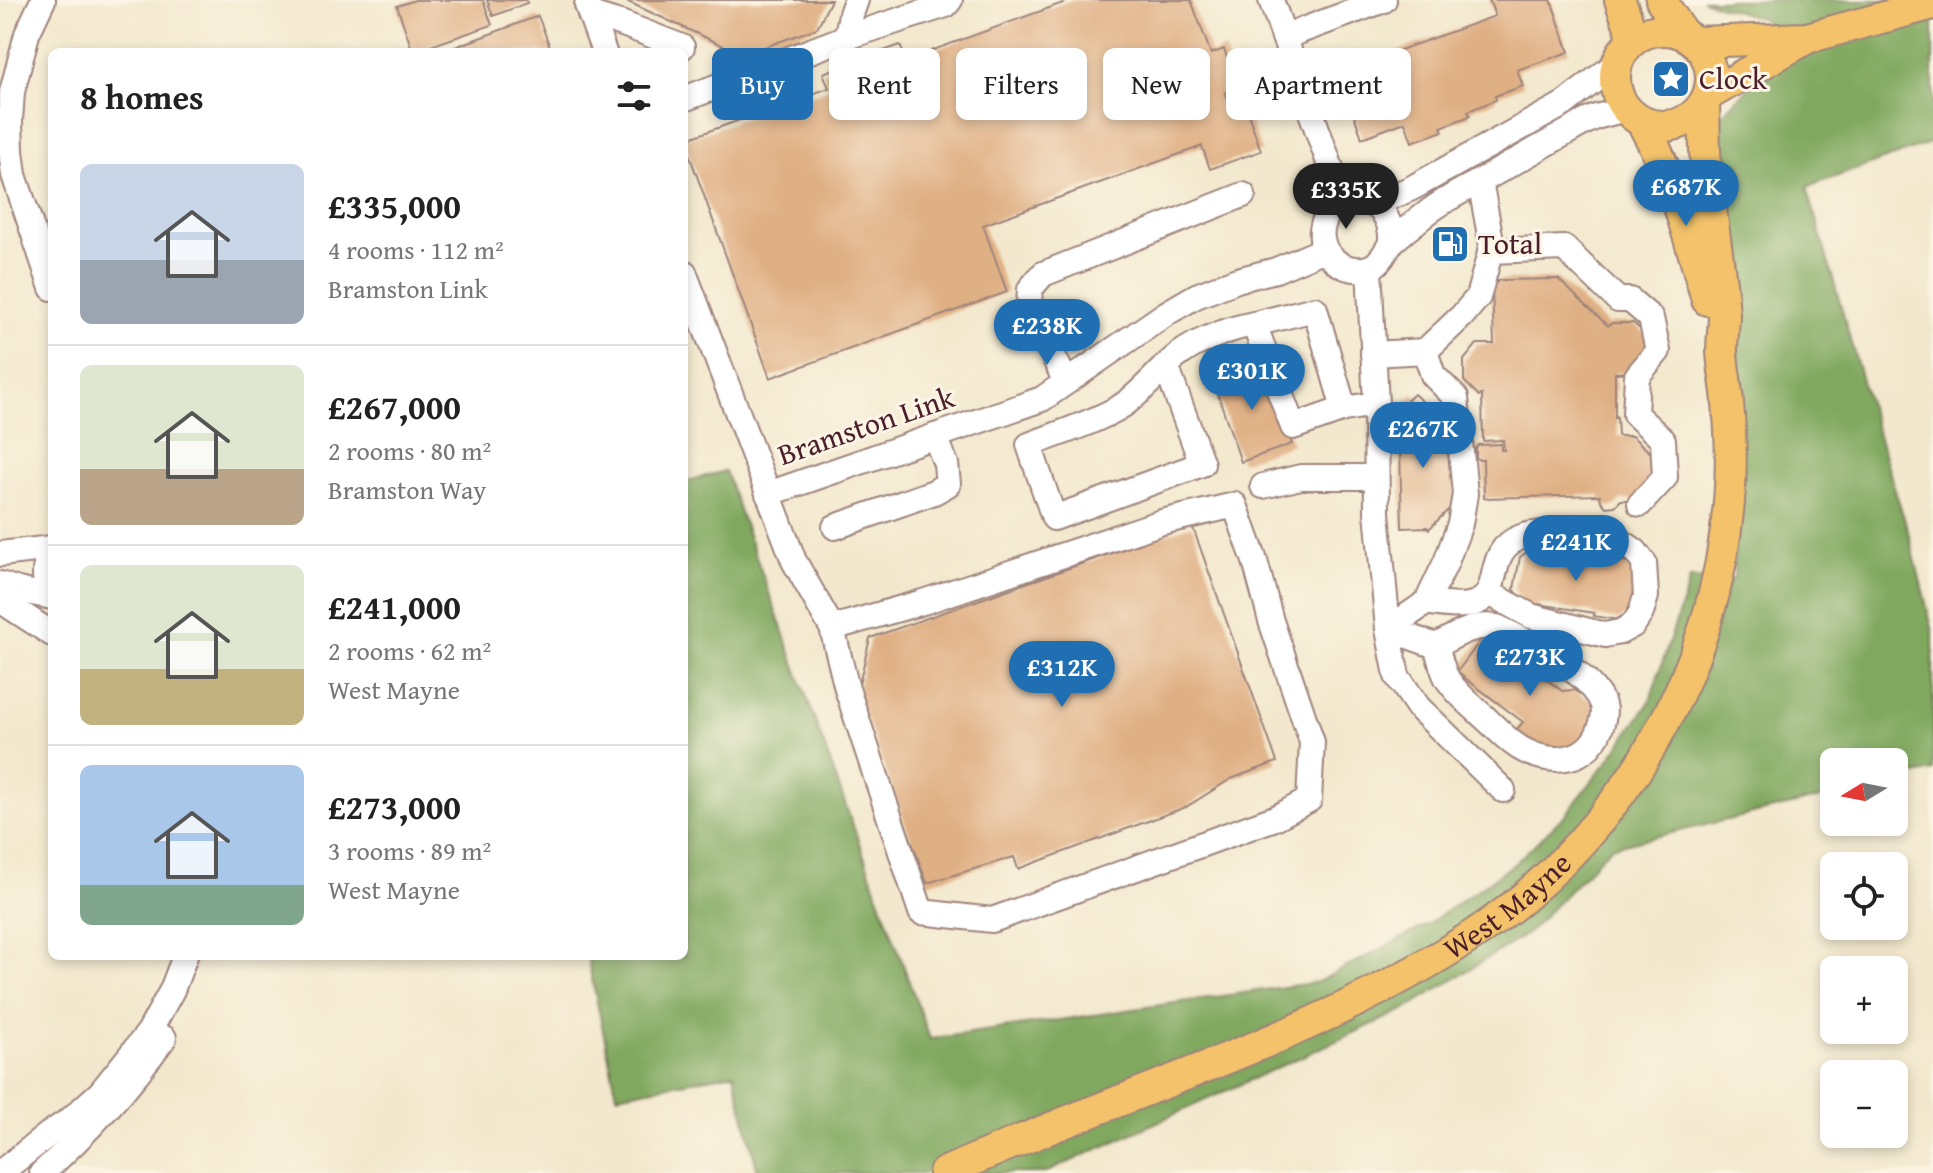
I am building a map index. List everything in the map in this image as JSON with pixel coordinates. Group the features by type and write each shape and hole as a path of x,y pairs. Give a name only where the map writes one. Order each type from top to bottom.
{"main road":[{"path":"1620,0 1625,51"},
{"path":"1661,0 1689,38 1705,54 1711,81 1706,99 1695,115 1670,126 1656,126 1634,116 1617,95 1614,79 1625,51 1645,33 1670,30 1689,38 1807,38 1933,4"},
{"path":"1706,99 1807,38"},
{"name":"West Mayne","path":"1706,99 1706,174 1724,315 1722,352"},
{"name":"West Mayne","path":"944,1173 1048,1127 1318,1019 1377,991 1438,956 1487,925 1555,869 1612,807 1641,766 1692,664 1705,624 1717,581 1729,504 1731,456 1729,405 1722,352 1686,223 1660,156 1634,116"}],"street":[{"path":"43,0 8,71 12,92 6,150 14,175 10,189 48,279"},
{"path":"847,37 856,0"},
{"path":"688,97 847,37 946,5 950,0"},
{"path":"1271,0 1343,202"},
{"path":"1284,37 1384,0"},
{"path":"588,7 682,47"},
{"path":"588,7 603,48"},
{"path":"1375,204 1412,188 1564,104 1625,51"},
{"path":"1391,242 1428,213 1585,122 1596,117 1634,116"},
{"path":"1373,354 1425,351 1478,297 1492,246 1480,181"},
{"path":"1066,382 1029,306 1030,289 1043,274 1243,195"},
{"path":"1357,199 1375,204 1390,222 1391,242 1385,256 1369,268 1348,269 1330,258 1325,249 1323,224 1328,213 1343,202 1357,199"},
{"path":"1490,251 1564,248 1618,300 1630,300 1651,318 1658,351 1637,376 1635,414 1663,440 1665,477 1640,504"},
{"name":"Bramston Link","path":"768,494 1042,399 1196,296 1237,280 1276,270 1325,249"},
{"path":"1369,268 1376,404 1377,512 1388,629 1397,676 1418,707 1503,790"},
{"path":"689,300 794,561 832,628 847,689 921,912 992,920 1275,818 1309,800 1312,742 1235,505 1162,522 923,602 832,628"},
{"path":"1166,366 1202,464 1054,518 1029,445 1121,406 1166,366 1182,353 1233,328 1315,309 1344,409"},
{"path":"1254,324 1293,427 1344,409 1376,404"},
{"path":"1388,629 1427,602 1460,524 1465,494 1456,398 1433,375 1425,351"},
{"path":"835,527 934,492 948,484 946,464 935,436"},
{"path":"1263,486 1301,477 1376,477"},
{"path":"1427,602 1449,607 1470,606 1481,601 1489,593 1498,558 1506,545 1523,536 1547,532 1625,544 1644,563 1647,583 1641,613 1633,625 1605,635 1531,616 1489,593"},
{"path":"0,554 48,550"},
{"path":"48,560 45,578 48,585"},
{"path":"0,584 48,594"},
{"path":"0,600 48,631"},
{"path":"1485,625 1512,635 1567,665 1591,687 1602,701 1605,714 1599,733 1585,751 1559,760 1543,758 1515,745 1458,693 1445,677 1436,646 1454,635 1485,625"},
{"path":"1388,629 1436,646"},
{"path":"0,1173 100,1093 149,1032 172,990 183,960"},
{"path":"42,1173 110,1107 138,1073 166,1034 200,960"}],"green space":[{"path":"1702,0 1933,0 1933,142 1807,187 1910,538 1933,632 1933,771 1908,777 1908,748 1820,748 1820,798 1611,847 1528,933 1404,1010 1045,1173 758,1173 734,1073 617,1095 588,960 688,960 688,481 725,471 930,1039 1318,982 1425,926 1514,864 1566,814 1649,703 1690,579 1734,579 1737,339 1714,159 1721,115 1779,59 1763,19"}],"building":[{"path":"415,0 483,0 492,25 425,48 412,48 397,6"},
{"path":"487,0 526,0 527,3 493,16"},
{"path":"624,0 831,0 817,28 762,48 728,48"},
{"path":"1071,0 1191,0 1209,48 1103,48 1103,120 1210,120 1210,51 1211,54 1224,49 1226,120 1250,120 1261,151 1210,169 1202,146 983,225 1007,292 770,378 688,151 688,139 740,120 813,120 813,94 829,88 829,120 940,120 939,48"},
{"path":"1489,0 1551,0 1569,52 1517,70 1523,86 1495,96 1496,100 1468,111 1470,116 1441,127 1443,131 1412,142 1405,122 1362,138 1356,120 1411,120 1411,48 1406,48 1495,16"},
{"path":"538,16 550,48 453,48"},
{"path":"829,71 829,88 823,73"},
{"path":"1558,279 1608,326 1612,323 1633,323 1648,336 1648,356 1634,372 1615,373 1618,436 1632,436 1655,457 1655,482 1638,500 1621,500 1615,506 1606,507 1600,495 1484,498 1483,460 1476,457 1476,448 1479,445 1501,444 1501,450 1504,450 1503,440 1483,441 1482,395 1479,396 1464,381 1464,360 1477,344 1494,344 1492,287 1499,280"},
{"path":"1264,363 1292,444 1241,462 1213,380"},
{"path":"1414,394 1424,403 1426,433 1454,459 1457,501 1429,529 1402,528 1399,408"},
{"path":"1192,525 1277,762 1231,779 1186,807 1018,869 1014,857 927,883 857,693 870,638"},
{"path":"1547,537 1553,546 1552,552 1602,561 1602,558 1629,562 1639,578 1634,610 1619,620 1539,604 1530,611 1514,589 1520,557"},
{"path":"1486,633 1562,691 1574,690 1592,702 1594,725 1575,751 1553,755 1537,742 1525,744 1518,738 1517,729 1523,722 1457,672"}],"place":[{"name":"Clock","path":"1671,79"},
{"name":"Total","path":"1450,244"}]}
